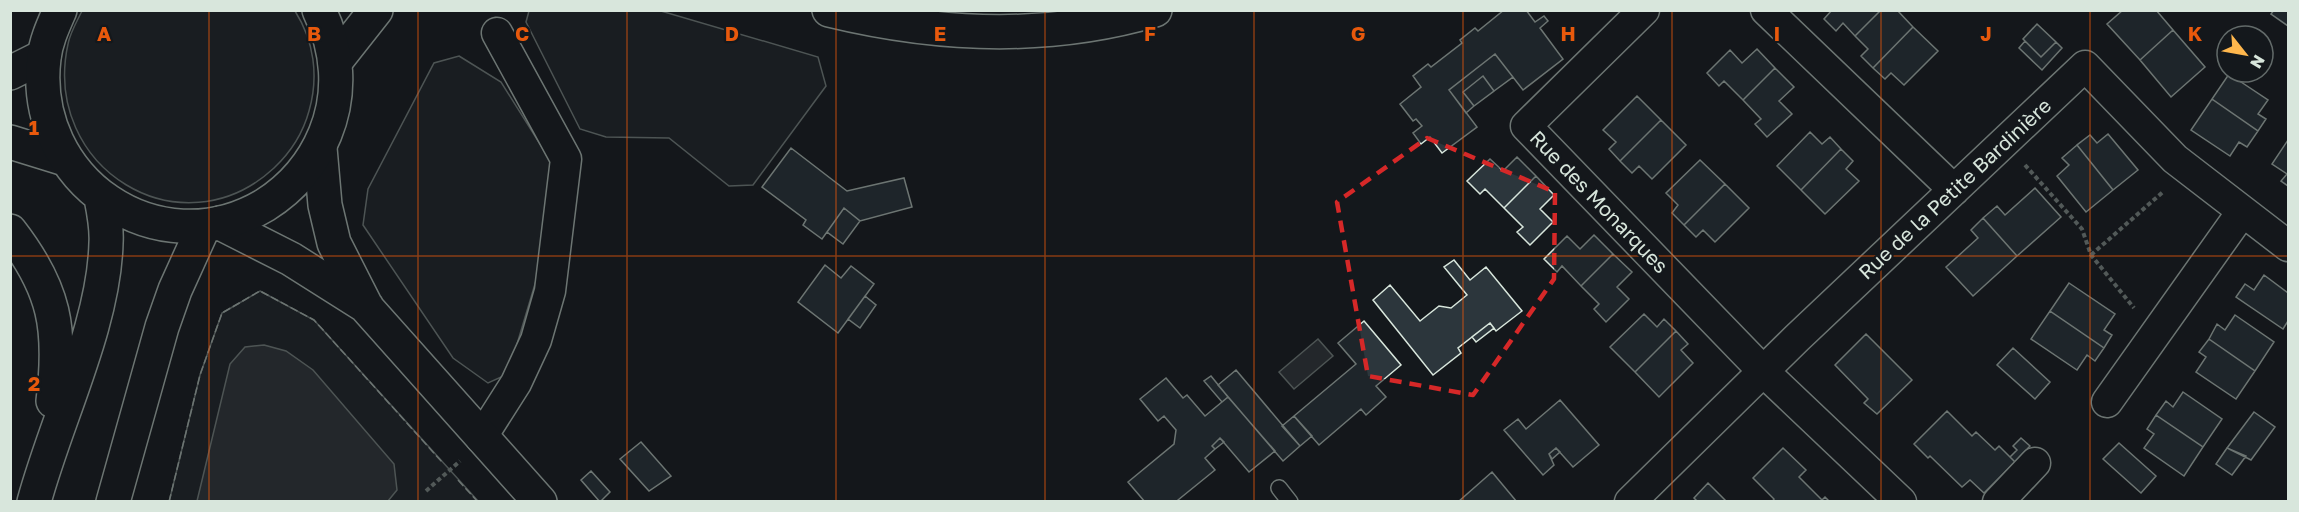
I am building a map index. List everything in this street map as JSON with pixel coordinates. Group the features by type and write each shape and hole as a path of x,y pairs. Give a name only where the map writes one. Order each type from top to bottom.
{"main road":[{"path":"49,28 42,83 45,110 53,135 65,159 82,180 101,198 125,212 151,221 177,226 212,224 251,213 278,197 302,174 320,148 333,111 336,92 336,62 328,29 319,10"},
{"path":"336,62 376,10"},
{"path":"829,10 872,21 938,30 1002,33 1067,28 1135,16 1155,10"},
{"path":"10,73 49,28"},
{"path":"10,142 65,159"},
{"path":"320,148 325,205 334,243 367,308 540,501"},
{"path":"34,501 45,459 86,346 101,286 106,242 101,198"},
{"path":"212,224 291,259 367,308"},
{"path":"113,501 162,327 175,290 212,224"},
{"path":"10,231 28,254 44,283 54,313 58,347 57,367 45,459"}],"street":[{"name":"Rue des Monarques","path":"1644,10 1526,126 1763,371"},
{"path":"1766,10 1954,190"},
{"path":"482,438 516,383 536,340 550,291 566,159 497,33"},
{"name":"Rue de la Petite Bardinière","path":"1630,501 1763,371 2085,66 2175,159 2289,246"},
{"path":"2107,402 2242,212"},
{"path":"1763,371 1901,501"},
{"path":"1998,501 2036,463"}],"lane":[{"path":"1279,489 1290,501"}],"path":[{"path":"2004,142 2082,229 2091,255 2156,334"},
{"path":"2091,255 2170,186"},
{"path":"426,490 450,471 482,438"}],"highlighted area":[{"path":"1427,138 1555,192 1554,279 1473,395 1368,376 1337,202"}],"shaded area":[{"path":"82,11 295,11 307,34 314,72 309,111 296,142 274,168 237,192 199,202 161,199 126,185 97,160 76,128 65,88 68,44"},
{"path":"529,11 661,11 818,57 826,86 753,185 729,186 669,138 606,137 580,129 526,22"},
{"path":"459,56 501,82 552,163 538,274 508,374 488,383 453,358 363,225 368,189 434,63"},
{"path":"260,291 314,320 478,501 169,502 200,375 222,313"},
{"path":"1318,339 1333,356 1294,389 1279,372"},
{"path":"264,345 286,351 313,370 394,464 397,490 388,501 197,501 230,364 245,347"}],"building":[{"path":"1504,10 1526,10 1535,22 1544,16 1548,21 1540,28 1563,59 1523,90 1495,54 1449,90 1477,127 1442,153 1430,137 1421,144 1413,133 1422,126 1416,119 1413,121 1400,104 1421,87 1413,76 1428,64 1431,67 1462,43 1460,40 1475,28 1478,31"},
{"path":"1832,10 1881,10 1855,36 1843,23 1836,31 1824,19"},
{"path":"1881,10 1897,10 1913,27 1873,68 1861,56 1868,49 1855,36"},
{"path":"2123,10 2156,10 2173,30 2140,60 2107,24"},
{"path":"2274,10 2288,10 2288,26 2271,14"},
{"path":"2037,24 2056,42 2041,57 2023,39"},
{"path":"1913,27 1938,51 1904,85 1891,73 1885,79 1873,68"},
{"path":"2173,30 2205,67 2171,97 2140,60"},
{"path":"2025,41 2041,57 2056,42 2062,48 2042,70 2019,48"},
{"path":"1757,49 1775,68 1743,100 1724,81 1719,86 1707,73 1730,50 1742,63"},
{"path":"1495,54 1513,77 1494,91 1483,76 1463,92 1474,106 1466,113 1449,90"},
{"path":"1775,68 1794,87 1779,101 1792,114 1767,137 1755,124 1761,119 1743,100"},
{"path":"1483,76 1494,91 1474,106 1463,92"},
{"path":"2222,84 2244,84 2268,100 2258,114 2266,119 2258,131 2212,99"},
{"path":"1637,96 1661,120 1620,161 1609,149 1616,142 1603,130"},
{"path":"2212,99 2258,131 2247,147 2239,142 2230,156 2191,130"},
{"path":"1661,120 1686,145 1652,179 1639,166 1632,173 1620,161"},
{"path":"1810,132 1822,144 1830,137 1841,149 1801,190 1777,166"},
{"path":"2108,134 2138,170 2113,190 2077,145 2090,135 2097,143"},
{"path":"2288,140 2288,186 2281,181 2287,174 2272,164"},
{"path":"2077,145 2113,190 2086,212 2057,176 2069,165 2062,158"},
{"path":"791,148 847,191 904,178 912,207 860,221 844,208 822,239 803,225 806,220 762,187"},
{"path":"1841,149 1853,161 1846,169 1859,181 1825,214 1801,190"},
{"path":"1517,157 1536,176 1504,208 1485,189 1480,194 1467,181 1490,159 1503,171"},
{"path":"1700,160 1725,184 1684,225 1672,213 1678,205 1666,193"},
{"path":"1536,176 1554,195 1540,209 1553,222 1530,245 1517,232 1523,227 1504,208"},
{"path":"1725,184 1749,208 1715,242 1703,230 1696,237 1684,225"},
{"path":"2035,188 2061,217 2017,256 1983,218 1997,206 2005,215"},
{"path":"844,208 860,221 843,244 827,232"},
{"path":"1983,218 2017,256 1973,296 1946,267 1978,238 1971,230"},
{"path":"1594,235 1613,254 1581,286 1562,266 1557,272 1544,259 1567,236 1580,249"},
{"path":"1613,254 1632,272 1617,287 1629,299 1606,322 1594,309 1599,304 1581,286"},
{"path":"1454,260 1470,280 1486,267 1522,311 1496,331 1490,323 1458,348 1461,353 1433,375 1373,300 1390,285 1420,321 1439,306 1451,308 1467,295 1444,267"},
{"path":"825,265 841,278 851,266 874,284 838,333 798,302"},
{"path":"2264,275 2288,293 2288,321 2283,329 2236,297 2245,284 2254,290"},
{"path":"2069,283 2115,314 2104,330 2112,335 2104,348 2050,311"},
{"path":"865,296 876,305 860,328 848,319"},
{"path":"2050,311 2104,348 2095,361 2087,355 2077,370 2031,339"},
{"path":"1644,314 1657,327 1664,319 1676,331 1635,372 1610,347"},
{"path":"2235,315 2274,342 2255,371 2209,339 2217,324 2225,330"},
{"path":"1364,321 1401,365 1376,386 1386,397 1366,415 1361,409 1319,445 1294,416 1356,364 1338,343"},
{"path":"1490,323 1494,328 1476,342 1472,337"},
{"path":"1676,331 1688,344 1681,350 1693,363 1659,397 1635,372"},
{"path":"1866,334 1912,380 1877,414 1864,403 1868,399 1835,365"},
{"path":"2209,339 2255,371 2236,399 2196,372 2206,357 2199,352"},
{"path":"2013,348 2050,382 2035,399 1997,365"},
{"path":"1236,370 1300,446 1283,461 1218,385"},
{"path":"1211,376 1228,397 1222,402 1204,381"},
{"path":"1166,378 1183,398 1187,395 1205,416 1228,397 1275,451 1249,472 1220,438 1212,446 1215,449 1205,458 1215,470 1178,500 1180,502 1145,502 1128,482 1174,444 1176,430 1164,416 1158,421 1140,399"},
{"path":"2183,392 2222,419 2203,447 2156,415 2166,401 2173,407"},
{"path":"1560,400 1599,445 1573,467 1556,448 1549,454 1554,465 1543,475 1504,430 1518,419 1526,429"},
{"path":"1947,411 1972,436 1976,432 1995,450 1999,446 2015,462 1984,493 1970,480 1962,487 1914,444"},
{"path":"2254,412 2275,427 2251,460 2227,448"},
{"path":"2156,415 2203,447 2184,476 2144,448 2154,434 2147,429"},
{"path":"1294,416 1312,436 1300,446 1282,426"},
{"path":"1220,438 1224,442 1215,449 1212,446"},
{"path":"2021,438 2030,446 2015,462 2010,457 2017,450 2013,446"},
{"path":"641,442 671,476 649,491 620,459"},
{"path":"2119,443 2156,476 2141,493 2103,459"},
{"path":"1556,448 1560,452 1552,459 1549,454"},
{"path":"1783,448 1806,470 1799,477 1822,500 1825,497 1830,502 1772,502 1774,499 1753,478"},
{"path":"2227,448 2246,456 2232,475 2216,464"},
{"path":"591,471 610,492 600,502 581,480"},
{"path":"1492,472 1517,502 1458,502"},
{"path":"1708,483 1727,502 1698,502 1694,498"}],"fence":[{"path":"169,502 200,375 222,313 260,291 314,320 442,462"},
{"path":"458,480 478,502"}]}
